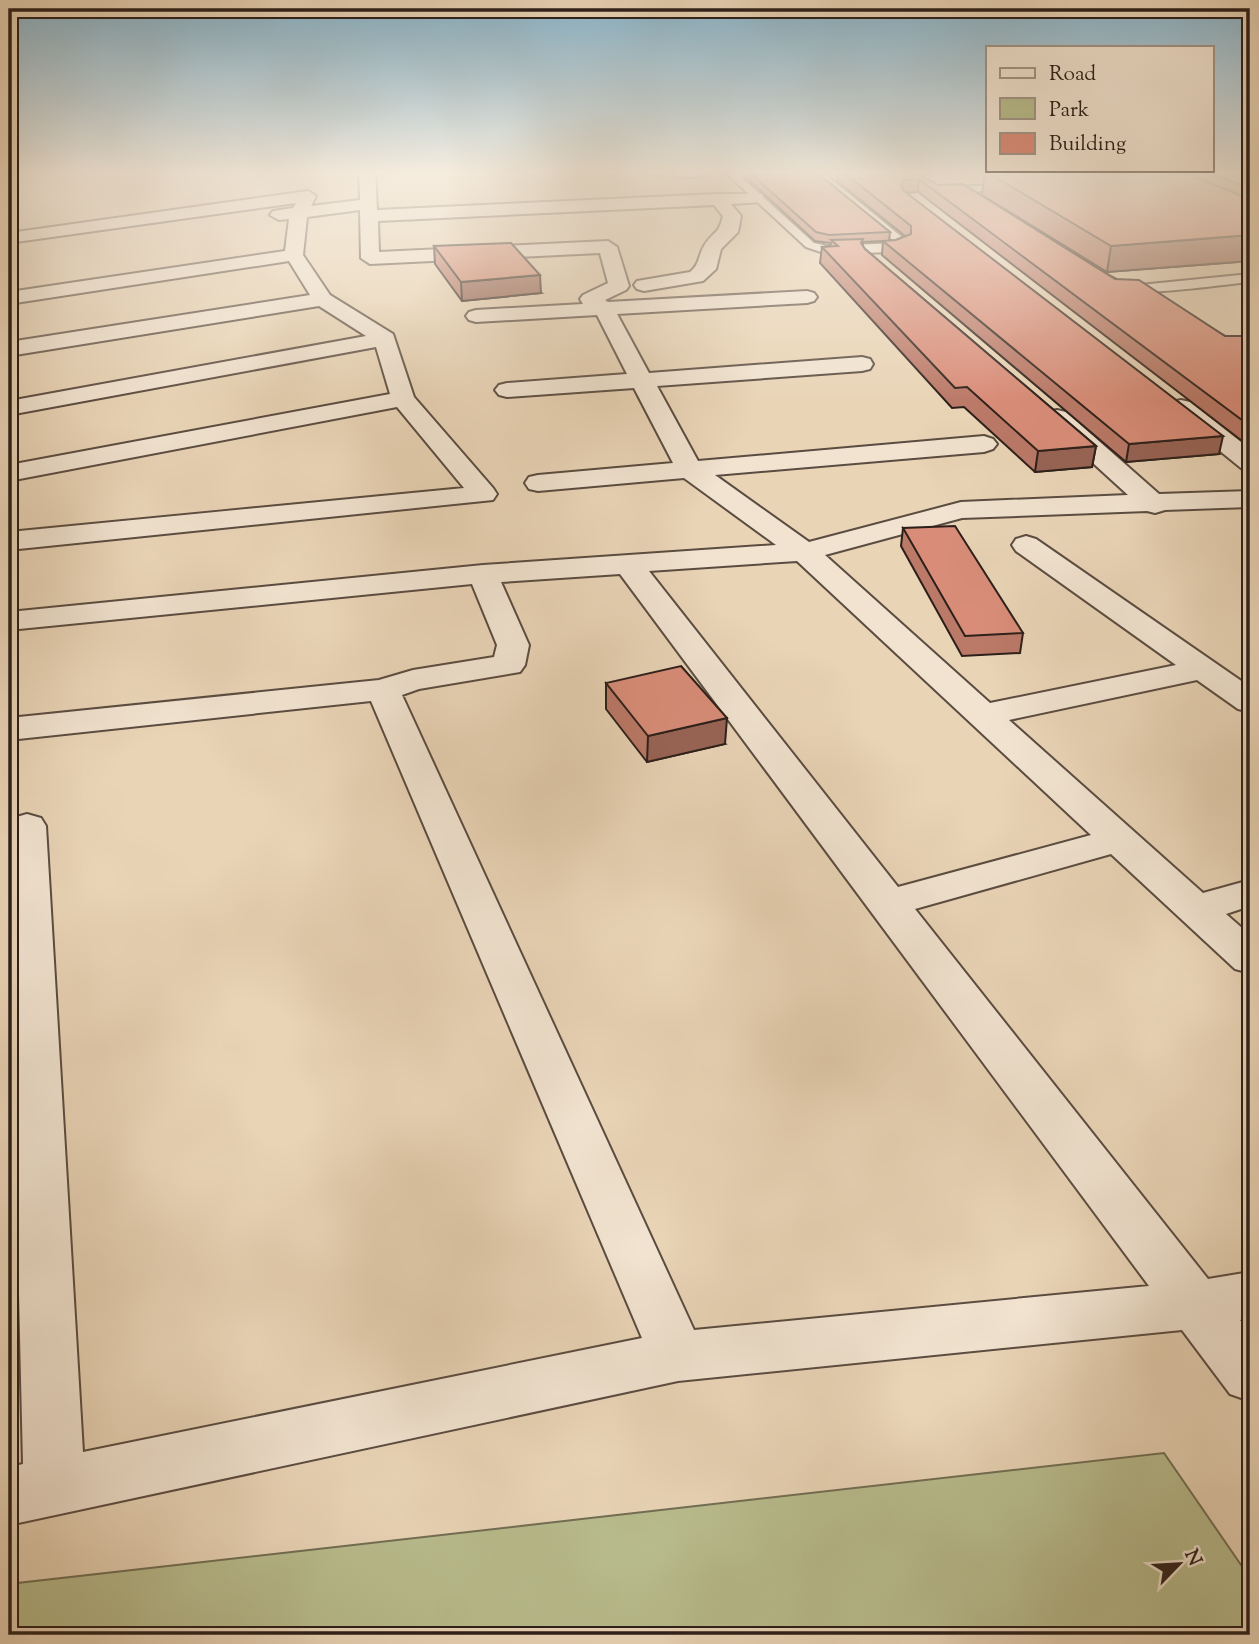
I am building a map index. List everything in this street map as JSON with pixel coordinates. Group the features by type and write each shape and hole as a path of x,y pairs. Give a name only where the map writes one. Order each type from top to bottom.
{"street":[{"path":"9,251 34,248"},
{"path":"9,541 483,494 403,399 385,340 323,299 294,256 295,248"},
{"path":"370,248 370,258 592,248"},
{"path":"608,248 618,286"},
{"path":"712,248 706,269 696,276 678,281 618,286 590,299 604,309 690,470 804,552 1250,959"},
{"path":"9,298 294,256"},
{"path":"476,316 807,297"},
{"path":"9,349 323,299"},
{"path":"9,408 385,340"},
{"path":"507,390 862,364"},
{"path":"1164,393 1250,462"},
{"path":"1035,398 1155,505"},
{"path":"9,473 403,399"},
{"path":"538,483 984,443"},
{"path":"9,621 482,574 804,552 961,510 1155,505 1250,499"},
{"path":"1026,545 1250,702"},
{"path":"627,563 1250,1376"},
{"path":"9,729 383,690 413,680 508,665 513,645 482,574"},
{"path":"983,715 1204,669"},
{"path":"383,690 678,1356"},
{"path":"27,826 31,1491 678,1356 1196,1305 1250,1295"},
{"path":"888,903 1119,840"},
{"path":"1195,909 1250,893"}],"lane":[{"path":"819,248 827,250 895,248"},
{"path":"1108,284 1119,289 1140,289 1250,278"}],"green space":[{"path":"1164,1453 1250,1578 1250,1635 9,1635 9,1584"}],"building":[{"path":"435,248 515,248 540,275 461,282"},
{"path":"823,248 864,248 1096,446 1038,451 967,387 955,388"},
{"path":"891,248 978,248 1223,436 1129,444"},
{"path":"1011,248 1065,248 1115,279 1139,280 1225,336 1250,336 1250,426"},
{"path":"955,526 1023,633 965,636 903,528"},
{"path":"681,666 727,718 648,736 606,683"}]}
